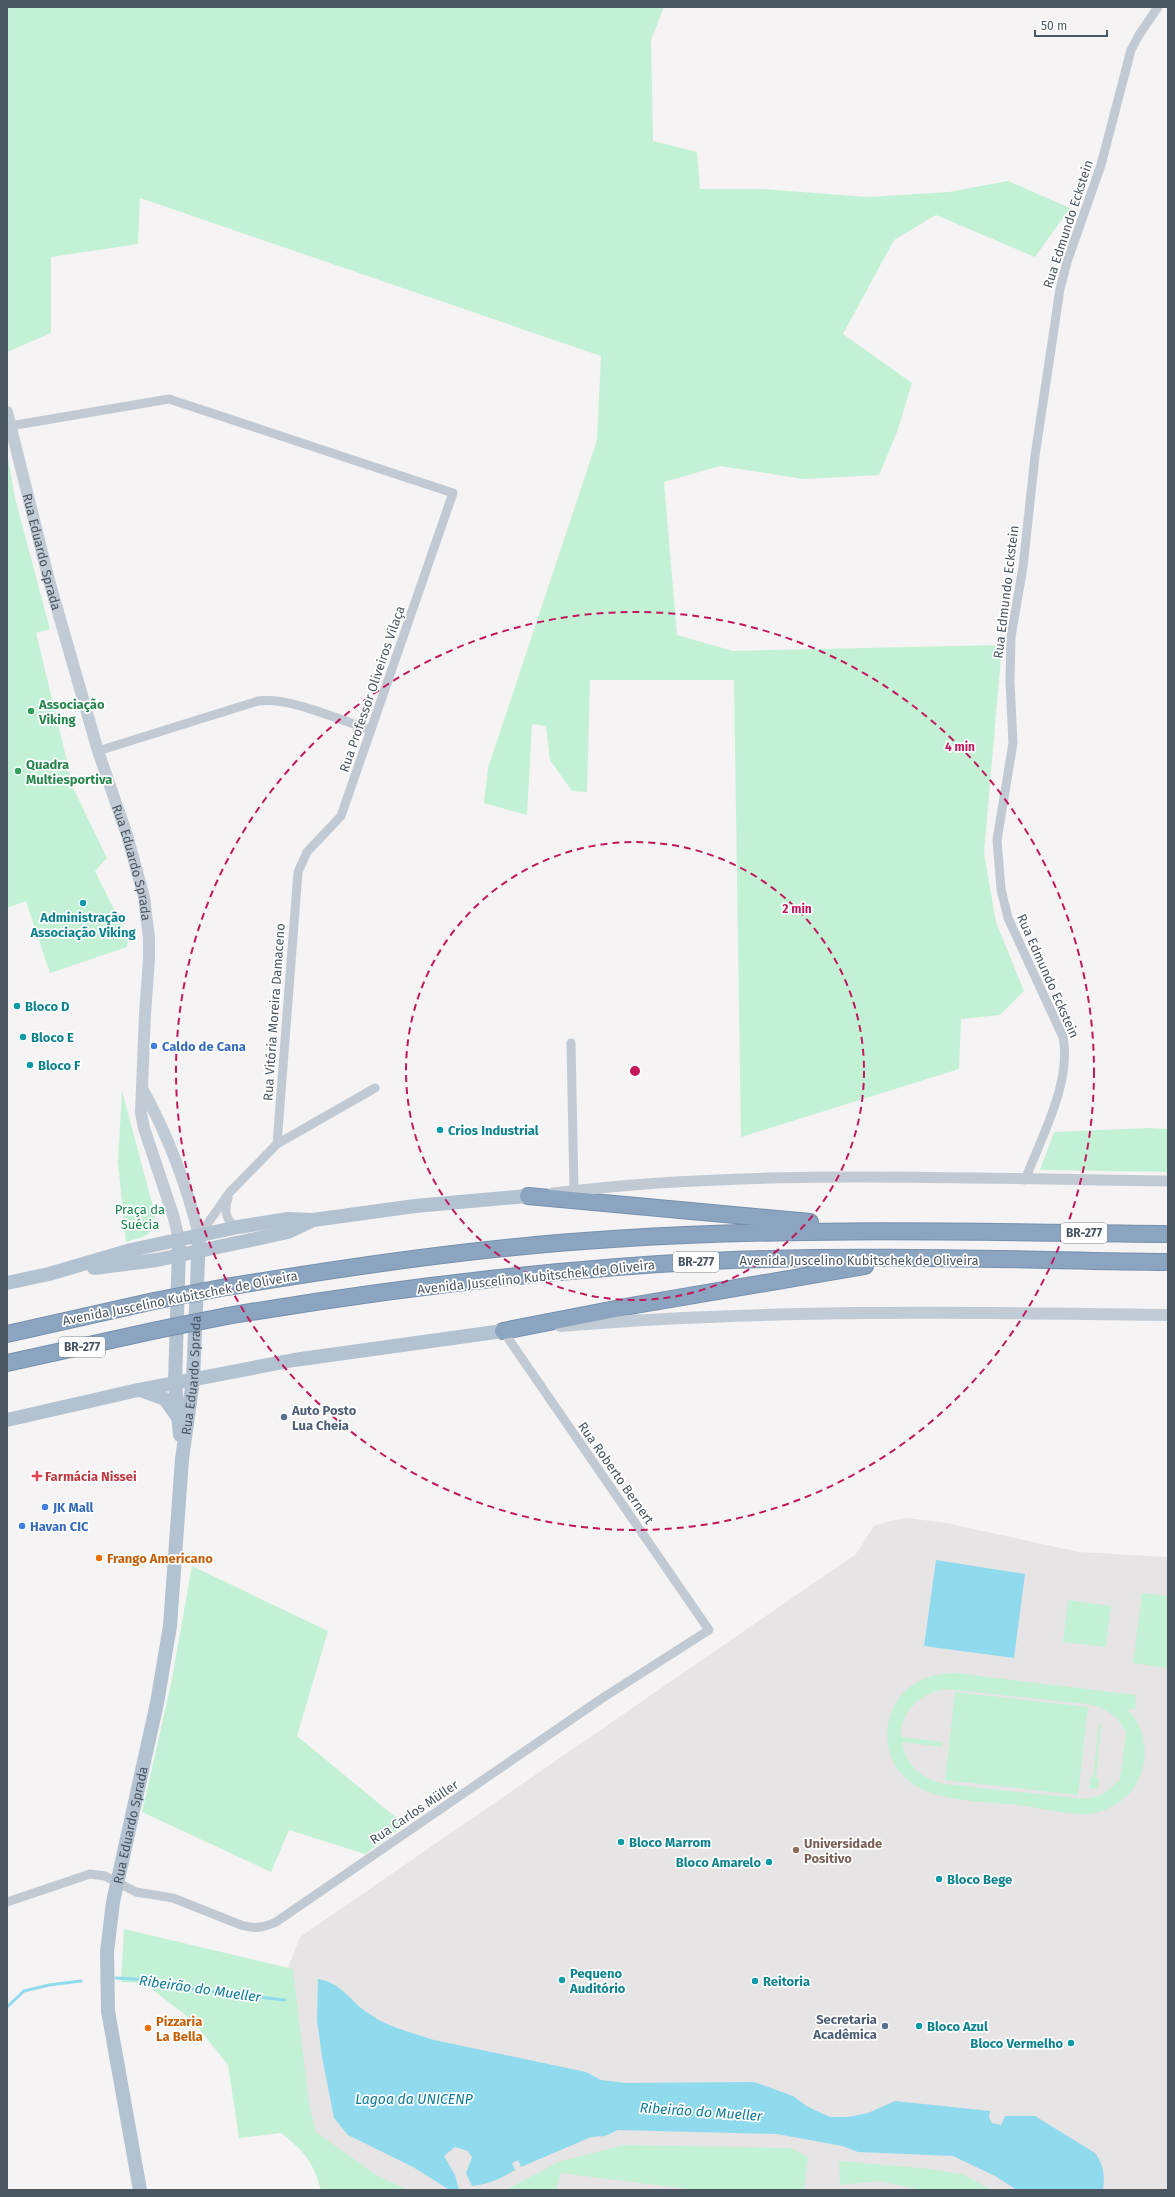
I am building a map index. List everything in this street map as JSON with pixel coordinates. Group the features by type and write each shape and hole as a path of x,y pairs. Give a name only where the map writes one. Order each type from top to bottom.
{"highway":[{"path":"528,1196 790,1221 999,1232"},
{"name":"Avenida Juscelino Kubitschek de Oliveira","path":"7,1334 154,1301 226,1287 411,1259 611,1239 799,1232 1168,1234"},
{"name":"Avenida Juscelino Kubitschek de Oliveira","path":"7,1363 227,1316 325,1300 454,1284 640,1266 768,1259 1168,1262"},
{"path":"503,1331 636,1305 910,1259"}],"main road":[{"name":"Rua Eduardo Sprada","path":"7,412 50,584 98,751 127,835 144,897 149,938 149,959 141,1113 144,1128 174,1218 179,1240 180,1255 175,1383 182,1459"},
{"name":"Rua Eduardo Sprada","path":"140,2190 106,1992 106,1952 117,1882 166,1655 175,1572 182,1459 193,1380 200,1251 199,1236 193,1212 160,1123 142,1087"},
{"path":"7,1283 49,1274 131,1250 238,1227 288,1220 313,1220 415,1206 528,1196"},
{"path":"49,1274 133,1263 200,1251 288,1232 313,1220"},
{"path":"7,1420 138,1390 334,1354 503,1331 672,1318 796,1313 927,1311 1168,1315"},
{"path":"138,1390 165,1399 178,1417"}],"street":[{"name":"Rua Edmundo Eckstein","path":"1025,1180 1060,1088 1066,1053 1063,1037 1008,918 1001,889 997,840 1013,743 1010,682 1012,637 1023,568 1039,427 1060,289 1067,262 1101,165 1131,50 1139,35 1158,7"},
{"name":"Rua Professor Oliveiros Vilaça","path":"10,426 169,399 453,493 341,816 307,852 296,882"},
{"path":"98,751 258,701 268,700 290,703 371,730"},
{"name":"Rua Vitória Moreira Damaceno","path":"277,1144 296,882"},
{"path":"571,1043 574,1191"},
{"path":"199,1236 229,1193 277,1144 375,1088"},
{"path":"528,1196 680,1183 804,1179 1168,1181"},
{"path":"229,1193 225,1208 226,1216 238,1227"},
{"name":"Rua Roberto Bernert","path":"503,1331 709,1630"},
{"name":"Rua Carlos Müller","path":"7,1902 90,1874 98,1874 136,1892 173,1898 253,1928 266,1927 276,1922 601,1699 709,1630"}],"shaded area":[{"name":"Universidade Positivo","path":"908,1518 946,1523 1079,1552 1168,1557 1168,2190 389,2190 311,2136 285,1988 289,1965 300,1937 856,1554 874,1526 889,1521"}],"green space":[{"path":"7,7 664,7 651,40 653,141 697,152 700,189 761,189 868,197 949,192 1008,181 1070,208 1035,257 936,215 894,240 843,334 912,383 897,432 879,475 804,479 720,466 664,482 677,635 733,651 1002,645 984,853 996,922 1024,991 1000,1015 961,1019 959,1069 741,1137 734,680 590,680 587,792 572,791 550,760 546,726 532,724 527,815 484,803 488,768 597,440 601,356 140,198 138,244 51,257 51,333 7,352"},
{"name":"Associação Viking","path":"7,452 15,498 50,629 36,633 74,790 107,858 95,871 128,937 127,947 50,973 26,901 7,908"},
{"name":"Praça da Suécia","path":"122,1091 155,1214 153,1227 148,1234 126,1242 118,1162"},
{"path":"1150,1128 1168,1129 1168,1172 1040,1170 1054,1132"},
{"path":"192,1566 328,1631 297,1736 405,1825 365,1854 289,1830 271,1872 142,1812 171,1684"},
{"path":"1142,1593 1168,1596 1168,1668 1133,1663"},
{"path":"1068,1600 1111,1606 1106,1647 1063,1642"},
{"path":"955,1673 1136,1695 1135,1709 1127,1709 1137,1723 1143,1738 1145,1753 1143,1768 1137,1783 1127,1795 1115,1805 1090,1814 1058,1812 1018,1805 962,1800 925,1791 910,1782 898,1770 890,1753 887,1732 890,1716 896,1702 902,1694 917,1682 935,1675","holes":["945,1689 1088,1704 1100,1707 1110,1713 1119,1721 1126,1732 1120,1780 1102,1795 1086,1799 936,1782 922,1775 916,1770 907,1758 902,1742 942,1747 943,1742 901,1737 904,1719 908,1711 920,1699 936,1691"]},
{"path":"955,1692 1088,1707 1078,1795 945,1780"},
{"path":"1099,1724 1101,1724 1096,1778 1099,1778 1098,1789 1089,1788 1090,1777 1093,1777"},
{"path":"124,1929 293,1969 309,2104 316,2132 376,2175 408,2190 321,2190 315,2171 307,2157 296,2145 281,2133 239,2138 228,2065 193,2021 144,1983 121,1982"},
{"path":"624,2145 791,2148 808,2157 804,2190 696,2190 560,2173 557,2190 506,2190 558,2162"},
{"path":"839,2161 930,2169 962,2174 992,2190 921,2190 880,2181 840,2185"}],"water":[{"path":"936,1560 1025,1574 1014,1658 924,1646"},
{"name":"Lagoa da UNICENP","path":"318,1979 337,1986 365,2011 379,2020 399,2029 434,2040 586,2072 601,2080 626,2083 754,2082 793,2096 808,2107 830,2117 848,2117 868,2113 895,2101 990,2111 989,2117 992,2123 1001,2125 1005,2116 1035,2116 1095,2153 1103,2171 1103,2190 1017,2190 995,2176 953,2156 858,2152 842,2146 777,2134 618,2130 605,2136 591,2137 521,2167 518,2160 512,2163 515,2170 510,2173 489,2182 472,2186 466,2173 472,2157 468,2151 455,2147 444,2156 455,2175 459,2190 448,2189 413,2167 348,2135 334,2118 322,2057 317,2020"}],"waterway":[{"name":"Ribeirão do Mueller","path":"116,1978 151,1980 182,1988 285,2000"},
{"name":"Ribeirão do Mueller","path":"7,2007 24,1991 49,1985 81,1981"}],"place":[{"name":"Associação Viking","path":"31,711"},
{"name":"Quadra Multiesportiva","path":"18,771"},
{"name":"Administração Associação Viking","path":"83,903"},
{"name":"Bloco D","path":"17,1006"},
{"name":"Bloco E","path":"23,1037"},
{"name":"Caldo de Cana","path":"154,1046"},
{"name":"Bloco F","path":"30,1065"},
{"name":"Crios Industrial","path":"440,1130"},
{"name":"Auto Posto Lua Cheia","path":"284,1417"},
{"name":"Farmácia Nissei","path":"37,1476"},
{"name":"JK Mall","path":"45,1507"},
{"name":"Havan CIC","path":"22,1526"},
{"name":"Frango Americano","path":"99,1558"},
{"name":"Bloco Marrom","path":"621,1842"},
{"name":"Universidade Positivo","path":"796,1850"},
{"name":"Bloco Amarelo","path":"769,1862"},
{"name":"Bloco Bege","path":"939,1879"},
{"name":"Pequeno Auditório","path":"562,1980"},
{"name":"Reitoria","path":"755,1981"},
{"name":"Secretaria Acadêmica","path":"885,2026"},
{"name":"Bloco Azul","path":"919,2026"},
{"name":"Pizzaria La Bella","path":"148,2028"},
{"name":"Bloco Vermelho","path":"1071,2043"}]}
